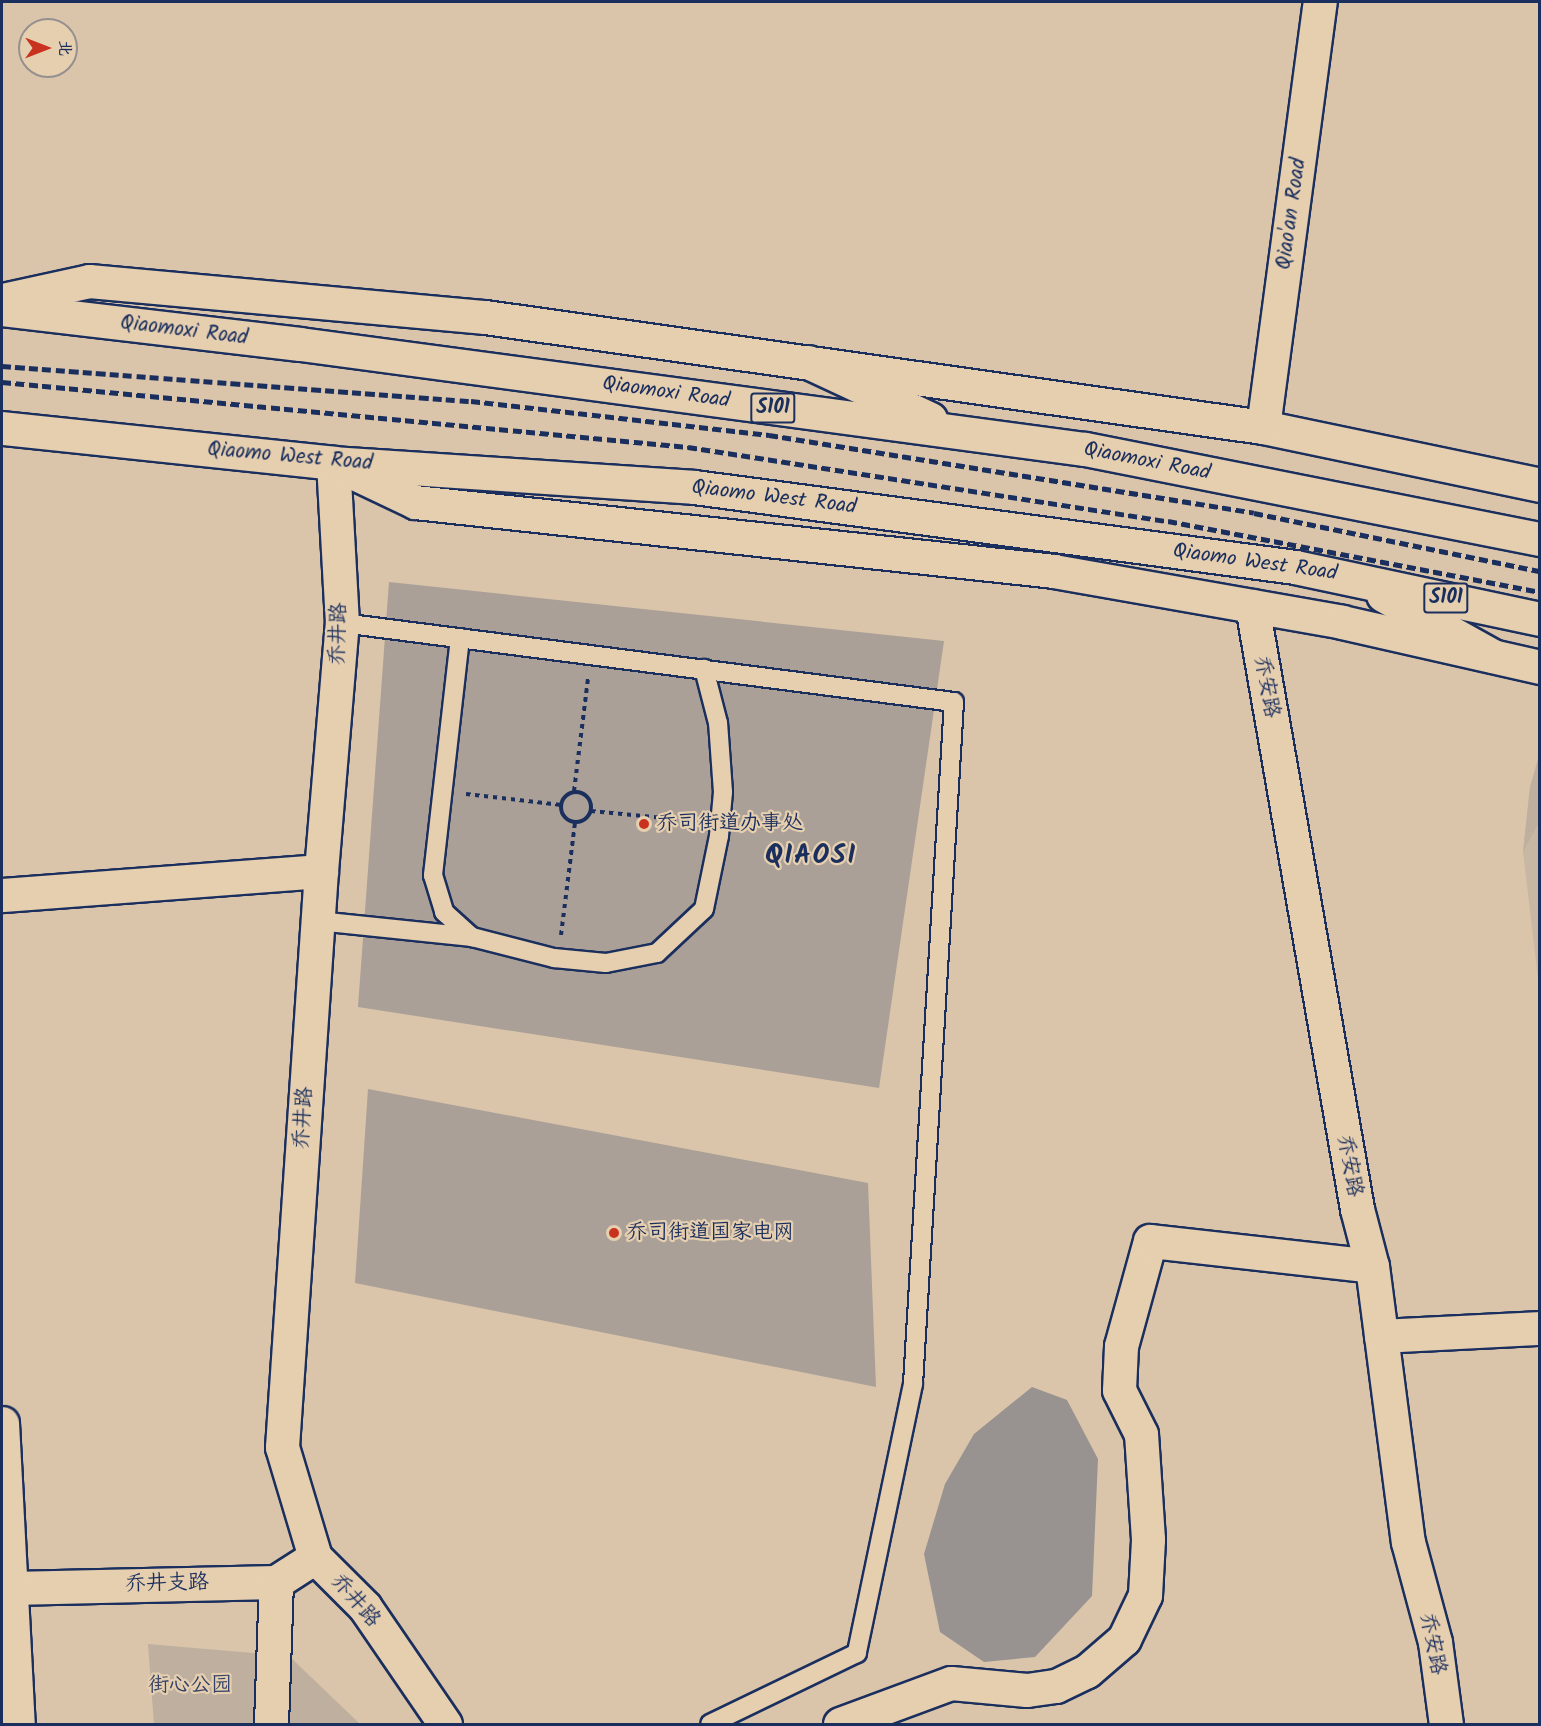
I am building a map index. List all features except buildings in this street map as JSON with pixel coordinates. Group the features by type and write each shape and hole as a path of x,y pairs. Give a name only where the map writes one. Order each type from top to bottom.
{"main road":[{"name":"Qiao'an Road","path":"1263,427 1320,2"},
{"path":"2,300 89,281 486,317 1263,427 1539,485"},
{"name":"Qiaomoxi Road","path":"2,309 312,346 1084,449 1539,539"},
{"path":"808,362 959,433"},
{"name":"Qiaomo West Road","path":"2,428 333,463 694,487 1283,565 1539,619"},
{"path":"333,463 415,502 1054,571 1252,606 1539,667"},
{"name":"乔井路","path":"333,463 342,623 321,871 282,1447 315,1557 365,1607 445,1725"},
{"path":"1352,578 1493,656"},
{"name":"乔安路","path":"1252,606 1357,1209 1372,1266 1408,1542 1435,1642 1446,1725"},
{"path":"2,895 321,871"},
{"path":"840,1725 951,1683 1027,1690 1056,1686 1087,1671 1124,1639 1145,1595 1148,1539 1141,1434 1119,1390 1121,1346 1150,1241 1372,1266"},
{"path":"1381,1336 1539,1328"},
{"path":"2,1423 18,1725"},
{"path":"271,1725 276,1582 315,1557"},
{"name":"乔井支路","path":"11,1587 276,1582"}],"lane":[{"path":"342,623 954,702 913,1384 857,1653 710,1725"},
{"path":"460,638 433,874 444,912 472,937"},
{"path":"318,921 472,937 554,958 606,963 657,953 704,909 720,822 723,792 718,723 704,669"}],"path":[{"path":"574,791 590,655"},
{"path":"574,791 588,796 591,811 585,819 576,822 563,815 561,805 566,796 574,791"},
{"path":"442,792 561,805"},
{"path":"591,811 720,822"},
{"path":"554,958 561,941 576,822"}],"shaded area":[{"path":"1530,787 1540,790 1539,986 1523,852"},
{"path":"1032,1387 1067,1400 1098,1459 1092,1596 1035,1657 984,1662 940,1632 924,1554 945,1484 974,1434"}],"green space":[{"path":"1539,755 1539,822 1523,852 1530,787"},
{"name":"街心公园","path":"148,1644 289,1656 360,1724 154,1724"}],"railway":[{"path":"2,366 471,401 769,435 1254,513 1540,571"},
{"path":"2,382 688,447 1168,521 1540,592"}],"place":[{"name":"乔司街道办事处","path":"644,824"},
{"name":"乔司街道国家电网","path":"614,1233"}],"district":[{"name":"QIAOSI","path":"811,856"}]}
